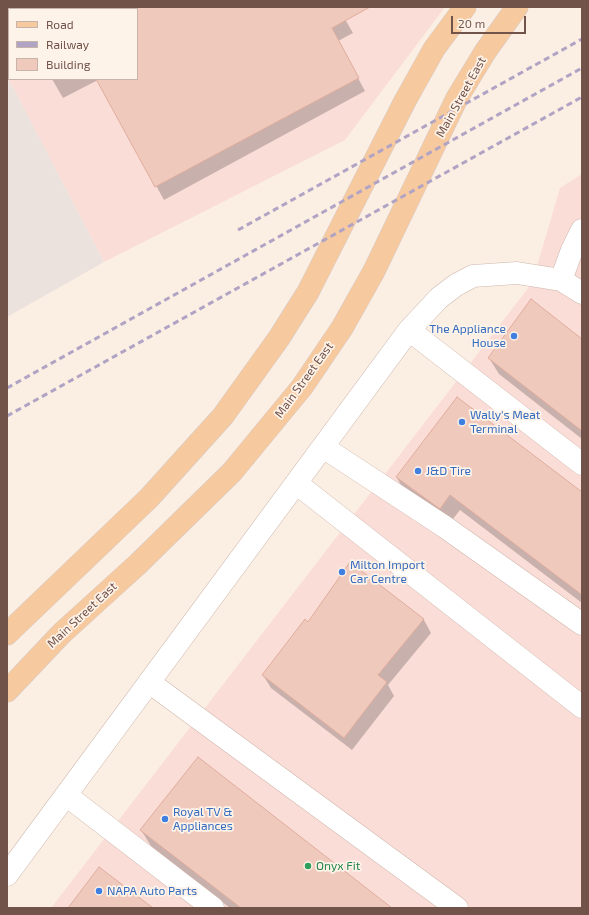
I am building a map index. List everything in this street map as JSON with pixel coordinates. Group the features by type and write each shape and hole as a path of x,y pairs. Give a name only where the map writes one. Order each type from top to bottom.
{"main road":[{"path":"7,634 148,498 223,416 279,338 308,292 405,101 434,49 465,7"},
{"name":"Main Street East","path":"7,691 62,633 138,564 232,472 302,387 342,328 374,271 457,98 485,52 517,7"}],"street":[{"path":"561,280 572,250 582,230"},
{"path":"7,875 409,330 439,298 456,284 473,276 517,273 561,280 582,293"},
{"path":"409,330 582,464"},
{"path":"323,447 445,526 582,624"},
{"path":"296,483 582,706"},
{"path":"149,682 458,908"},
{"path":"66,794 213,908"}],"shaded area":[{"path":"7,7 445,7 345,140 104,262 9,80 138,80 138,8 8,8 8,78"},
{"path":"7,76 104,262 7,317"},
{"path":"582,174 582,908 51,908 532,283 560,188"}],"building":[{"path":"370,7 332,28 359,78 155,187 97,80 138,80 137,8"},
{"path":"531,299 582,339 582,431 488,358"},
{"path":"457,397 582,492 582,595 450,495 440,509 396,477"},
{"path":"350,562 424,619 378,675 387,682 344,738 262,675 305,619 308,622"},
{"path":"198,757 392,908 241,908 140,830"},
{"path":"99,867 153,908 68,908"}],"railway":[{"path":"238,230 582,39"},
{"path":"7,388 582,68"},
{"path":"7,416 582,97"}],"place":[{"name":"The Appliance House","path":"514,336"},
{"name":"Wally's Meat Terminal","path":"462,422"},
{"name":"J&D Tire","path":"418,471"},
{"name":"Milton Import Car Centre","path":"342,572"},
{"name":"Royal TV & Appliances","path":"165,819"},
{"name":"Onyx Fit","path":"308,866"},
{"name":"NAPA Auto Parts","path":"99,891"}]}
